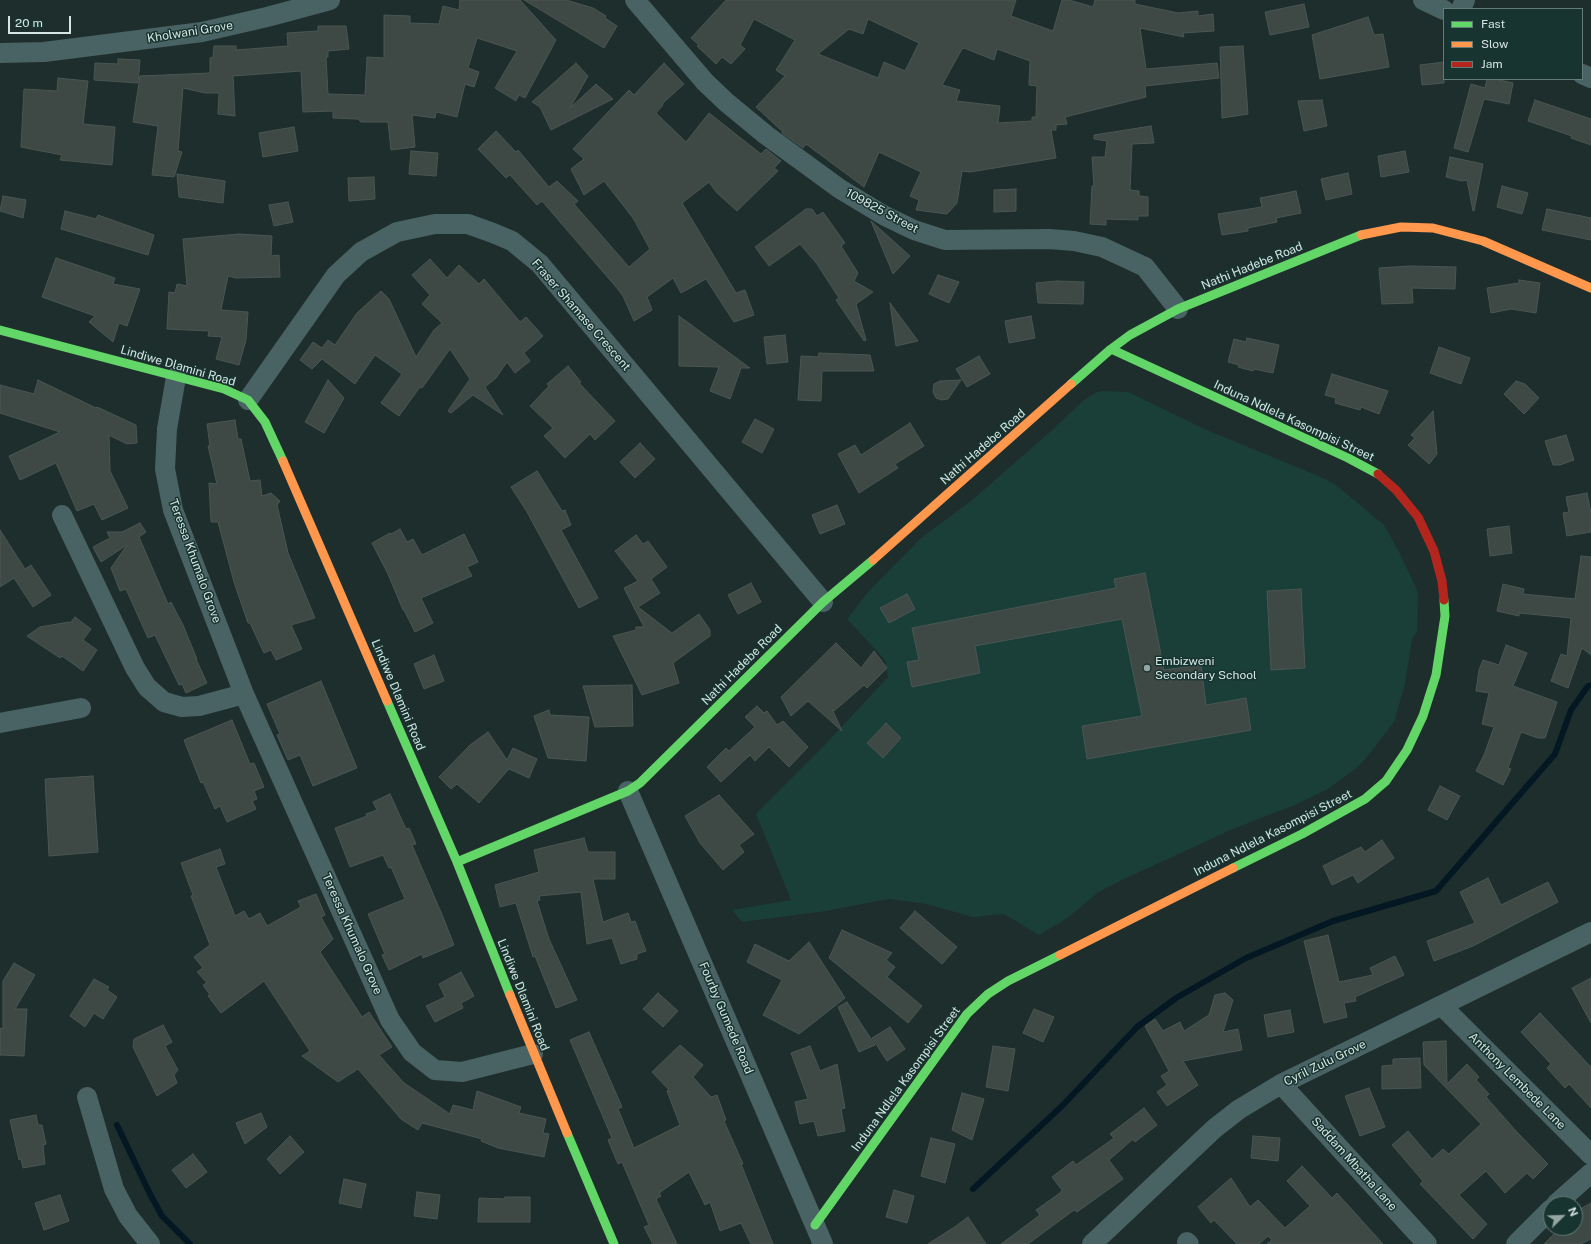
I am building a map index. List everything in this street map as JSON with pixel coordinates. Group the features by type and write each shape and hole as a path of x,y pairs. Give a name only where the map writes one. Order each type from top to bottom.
{"street":[{"name":"Kholwani Grove","path":"0,54 44,52 202,32 330,0"},
{"name":"109825 Street","path":"635,0 705,82 726,102 766,135 840,189 885,216 914,230 945,240 1049,240 1074,242 1102,247 1145,267 1178,309"},
{"path":"1423,0 1443,10"},
{"name":"Fraser Shamase Crescent","path":"248,400 336,275 361,252 397,232 435,224 468,224 512,241 540,264 823,602"},
{"name":"Nathi Hadebe Road","path":"457,862 628,791 640,782 823,602 899,537 1111,349 1130,335 1178,309 1365,233 1400,227 1433,228 1483,241 1591,288"},
{"name":"Lindiwe Dlamini Road","path":"0,330 224,389 248,400 265,422 457,862 533,1054 614,1244"},
{"name":"Induna Ndlela Kasompisi Street","path":"815,1225 967,1014 988,994 1008,981 1302,834 1366,799 1386,780 1407,750 1423,716 1436,675 1444,624 1445,616 1442,581 1434,551 1418,517 1396,490 1377,473 1348,458 1111,349"},
{"name":"Teressa Khumalo Grove","path":"176,377 167,429 165,469 173,510 244,694 390,1020 412,1052 435,1070 462,1072 533,1054"},
{"path":"62,515 135,668 147,687 164,702 182,707 199,706 244,694"},
{"path":"0,723 81,708"},
{"name":"Fourby Gumede Road","path":"628,791 823,1244"},
{"name":"Cyril Zulu Grove","path":"1092,1244 1215,1128 1238,1110 1281,1084 1591,932"},
{"name":"Anthony Lembede Lane","path":"1442,1006 1591,1155"},
{"name":"Saddam Mbatha Lane","path":"1281,1084 1427,1244"},
{"path":"87,1097 114,1189 128,1216 150,1244"},
{"path":"1565,1196 1591,1174"},
{"path":"1516,1244 1543,1217"}],"shaded area":[{"name":"Embizweni Secondary School","path":"1100,391 1128,392 1209,431 1321,477 1336,485 1384,525 1418,592 1417,631 1412,639 1405,684 1394,722 1359,766 1328,789 1297,804 1233,829 1124,879 1097,893 1069,917 1039,935 1004,914 973,917 926,904 889,899 826,911 742,922 732,910 791,900 756,814 819,751 888,677 885,660 847,619 868,592 921,538 971,501 1084,400"}],"building":[{"path":"460,0 520,0 556,40 525,98 519,95 516,101 495,88 517,51 477,38 468,68 479,72 474,87 465,84 457,117 436,112 435,118 412,115 415,147 391,150 388,122 361,122 358,119 333,118 333,111 303,112 301,71 233,76 235,116 218,114 219,93 205,93 183,88 178,151 182,152 174,177 152,175 158,126 133,122 140,76 210,73 210,58 213,57 214,46 236,46 236,50 288,46 287,33 318,31 318,26 346,26 349,49 328,51 328,57 326,57 328,94 365,95 367,57 384,58 384,15 410,16 410,23 439,24 443,6 459,10"},
{"path":"524,0 566,0 593,8 606,16 605,18 617,26 604,48"},
{"path":"726,0 1016,0 1011,16 1053,31 1062,0 1069,0 1093,7 1095,0 1135,0 1135,4 1178,13 1198,11 1198,16 1213,14 1214,31 1183,33 1184,37 1140,28 1146,69 1217,63 1219,78 1145,86 1146,97 1065,117 1067,124 1056,125 1056,130 1051,130 1056,158 970,172 962,171 957,203 947,214 916,210 919,200 910,196 921,172 879,152 864,187 806,144 803,148 782,133 783,132 756,107 785,76 776,70 795,40 754,19 740,45 745,49 731,64 722,57 716,64 697,46 699,45 691,38","holes":["868,19 919,43 905,71 884,62 878,78 818,54 849,29 863,34","964,48 994,60 997,49 1030,61 1029,85 1037,86 1036,117 1032,117 1032,121 998,123 1000,106 956,101 960,90 942,85 962,49"]},
{"path":"1304,4 1309,27 1270,35 1265,12"},
{"path":"1368,17 1374,35 1383,34 1389,67 1320,79 1312,35"},
{"path":"1243,46 1248,114 1222,118 1220,47"},
{"path":"118,59 140,60 138,83 94,80 95,63 118,64"},
{"path":"1443,62 1444,83 1422,85 1420,65"},
{"path":"576,63 588,76 570,108 596,84 613,99 551,130 540,107 532,102"},
{"path":"664,63 684,84 662,104 663,105 656,113 686,142 709,113 761,154 766,149 781,161 774,168 778,171 737,211 717,193 708,181 708,183 682,203 736,293 745,290 754,315 734,322 706,279 681,293 673,278 647,297 652,310 634,321 623,296 542,201 537,205 510,175 506,178 478,149 496,131 516,152 518,150 549,187 557,181 578,201 574,204 629,267 650,249 633,218 604,181 584,195 571,169 584,159 573,149 629,90 634,95"},
{"path":"58,78 88,81 83,124 115,127 112,165 60,160 62,155 21,147 24,89 57,91"},
{"path":"1487,80 1500,80 1513,83 1509,104 1484,99 1468,152 1454,148 1471,84 1485,88"},
{"path":"1322,100 1327,126 1304,131 1298,101"},
{"path":"1535,100 1591,119 1591,145 1571,138 1572,136 1528,121"},
{"path":"1151,126 1154,143 1132,144 1130,190 1139,191 1139,196 1148,197 1148,216 1138,216 1138,220 1106,219 1106,225 1090,224 1092,186 1094,186 1092,157 1105,157 1107,141 1094,139 1094,135"},
{"path":"294,127 298,151 263,157 259,133"},
{"path":"411,151 438,153 436,176 409,174"},
{"path":"1405,151 1409,172 1381,177 1378,156"},
{"path":"1450,157 1483,164 1474,211 1467,180 1462,181 1446,177"},
{"path":"1348,173 1352,194 1326,200 1321,179"},
{"path":"177,174 225,181 223,203 179,197"},
{"path":"374,177 375,199 349,201 348,178"},
{"path":"1502,186 1528,193 1522,214 1497,207"},
{"path":"1016,189 1016,211 994,212 994,190"},
{"path":"1296,191 1301,213 1276,218 1277,222 1248,228 1248,231 1222,235 1218,214 1262,207 1260,198"},
{"path":"3,196 26,200 23,218 0,211"},
{"path":"288,202 293,222 274,226 269,205"},
{"path":"806,209 812,209 817,216 823,212 845,243 841,246 858,273 854,281 873,292 856,304 866,340 864,341 836,300 839,298 817,264 800,244 769,266 755,247"},
{"path":"1547,209 1591,218 1591,240 1542,230"},
{"path":"65,211 96,219 98,215 154,235 148,255 61,229"},
{"path":"871,221 910,256 893,274"},
{"path":"239,234 272,236 271,256 279,255 280,277 236,278 228,276 221,310 248,312 246,340 239,365 216,359 222,337 208,336 209,331 167,329 169,292 175,293 177,284 187,286 183,239"},
{"path":"56,258 115,278 113,284 140,289 127,326 119,323 113,342 89,322 95,316 42,297"},
{"path":"430,259 447,278 459,265 479,284 484,279 520,322 526,317 543,336 524,353 530,361 515,373 507,362 496,378 485,387 503,415 473,395 451,413 448,411 470,379 450,349 422,388 420,387 399,416 381,403 402,374 375,355 355,384 322,359 312,369 300,360 313,342 322,348 328,340 335,345 357,313 381,291 389,299 416,357 434,330 442,323 422,304 430,295 412,275"},
{"path":"1410,266 1456,267 1455,289 1412,288 1413,303 1382,304 1379,268"},
{"path":"938,275 959,282 949,303 929,294"},
{"path":"1519,280 1540,283 1536,313 1511,309 1491,313 1487,288 1519,283"},
{"path":"1057,281 1084,282 1083,304 1038,303 1036,283"},
{"path":"890,303 918,341 896,346"},
{"path":"679,316 750,368 741,368 730,399 710,391 719,367 679,366"},
{"path":"1031,316 1035,338 1009,343 1005,321"},
{"path":"785,335 788,362 767,364 764,337"},
{"path":"1247,338 1279,345 1273,373 1254,369 1253,371 1238,367 1239,365 1228,362 1234,339 1246,342"},
{"path":"1439,347 1470,358 1461,384 1430,373"},
{"path":"819,353 870,355 874,371 822,371 821,401 798,400 801,356 818,357"},
{"path":"979,356 990,374 967,387 956,369"},
{"path":"568,366 581,382 579,383 615,421 595,440 590,434 565,458 544,436 553,428 530,406 549,386 547,384"},
{"path":"1332,374 1388,391 1379,414 1361,407 1360,410 1335,403 1336,398 1325,395"},
{"path":"38,380 96,408 97,407 136,425 137,443 127,444 109,435 110,471 128,508 102,520 94,504 77,511 56,463 20,480 9,456 60,432 0,413 0,385 34,394"},
{"path":"328,380 344,398 324,433 305,422"},
{"path":"961,380 948,399 941,400 936,398 933,392 934,384 940,381"},
{"path":"1516,381 1525,384 1539,398 1524,414 1504,394"},
{"path":"1433,411 1437,454 1429,464 1408,445 1415,438 1411,435"},
{"path":"755,419 774,429 762,453 742,442"},
{"path":"235,420 238,439 241,439 250,481 260,480 262,496 271,493 280,501 277,505 288,553 315,618 291,625 302,649 276,660 271,650 264,653 250,623 248,623 234,582 218,522 211,522 209,483 217,484 208,446 210,446 207,424"},
{"path":"910,423 924,446 895,464 898,468 859,493 838,454 855,445 861,455"},
{"path":"1566,435 1574,460 1560,465 1553,465 1545,441"},
{"path":"640,443 655,459 635,478 620,462"},
{"path":"537,471 562,511 565,510 571,525 561,530 598,598 579,608 527,512 511,487"},
{"path":"1587,493 1591,513 1591,532 1567,536 1563,513 1569,512 1566,497"},
{"path":"837,505 845,524 820,534 812,515"},
{"path":"140,523 146,532 139,537 168,604 171,602 183,625 207,683 186,693 182,684 179,685 155,635 148,638 126,589 120,591 111,568 127,545 101,562 93,547 110,538 107,532 122,532"},
{"path":"1509,526 1512,553 1490,556 1487,529"},
{"path":"400,529 407,542 413,539 422,555 464,534 478,562 467,567 472,576 421,598 433,623 415,632 403,610 388,574 372,543"},
{"path":"0,530 25,569 31,565 51,595 33,607 14,578 0,587"},
{"path":"636,535 643,544 648,541 667,567 651,579 660,593 638,607 672,633 699,614 710,630 710,636 673,663 679,683 642,695 613,636 636,630 636,627 644,627 624,588 638,581 615,551"},
{"path":"1581,556 1591,557 1591,655 1582,648 1568,688 1551,681 1561,654 1567,656 1571,618 1519,613 1519,616 1497,611 1503,584 1524,589 1523,594 1575,599"},
{"path":"1145,573 1164,670 1201,665 1206,705 1246,698 1251,730 1087,759 1082,726 1142,716 1122,619 975,646 980,673 912,687 907,662 919,660 912,628 1116,588 1114,579"},
{"path":"751,583 761,602 738,614 728,595"},
{"path":"1301,589 1305,668 1271,670 1267,591"},
{"path":"907,594 915,609 889,623 880,608"},
{"path":"75,617 91,629 83,640 97,650 83,671 62,656 60,658 27,636 40,627 70,623"},
{"path":"836,643 861,668 874,651 887,668 867,688 864,685 834,711 832,709 842,731 808,701 791,716 781,697"},
{"path":"1506,645 1527,653 1513,686 1557,702 1545,738 1538,738 1521,732 1508,768 1511,769 1503,785 1476,771 1484,755 1494,727 1482,724 1489,693 1476,691 1479,670 1483,660 1499,665"},
{"path":"434,655 444,681 424,689 414,664"},
{"path":"321,681 357,768 313,786 300,755 288,760 277,735 280,734 267,704"},
{"path":"632,685 633,726 595,727 583,686"},
{"path":"757,706 764,713 767,711 777,725 783,721 808,747 789,767 769,747 755,761 750,755 721,782 707,767 726,748 729,751 755,727 745,717"},
{"path":"549,710 550,715 589,717 586,761 548,758 534,716"},
{"path":"232,720 250,764 254,763 264,787 254,791 257,799 252,801 256,809 227,822 220,806 215,809 203,782 201,783 184,740"},
{"path":"886,723 901,738 883,758 867,743"},
{"path":"488,732 507,760 513,748 537,759 529,778 509,769 479,803 457,784 451,789 439,777 470,745"},
{"path":"93,776 98,852 49,856 45,779"},
{"path":"1440,786 1460,796 1447,820 1428,810"},
{"path":"390,794 406,829 409,828 416,844 412,845 454,945 423,958 422,954 389,970 382,955 385,954 368,914 405,899 391,867 389,868 383,855 350,867 335,828 367,816 366,814 377,810 373,802"},
{"path":"719,795 754,834 739,845 744,852 723,870 700,843 685,816"},
{"path":"584,838 588,852 615,852 615,879 593,879 603,922 628,913 631,922 635,921 646,951 637,954 637,959 621,964 612,938 587,944 581,892 539,896 540,900 537,901 549,939 577,1000 556,1008 535,956 533,957 516,903 500,907 495,885 539,872 534,850"},
{"path":"1382,840 1394,858 1358,883 1353,875 1332,885 1323,866 1361,847 1365,852"},
{"path":"220,849 225,864 216,867 235,916 244,911 249,919 260,913 267,926 301,907 298,901 316,894 325,915 321,917 333,939 320,952 362,1017 369,1012 392,1047 379,1055 404,1083 450,1114 453,1105 473,1110 477,1091 521,1107 519,1113 546,1119 543,1133 549,1134 544,1157 498,1148 481,1141 482,1139 422,1123 418,1130 401,1119 358,1069 338,1082 302,1056 310,1051 264,981 221,1013 208,996 210,995 203,985 207,983 197,972 203,968 194,957 210,945 191,896 193,895 181,863"},
{"path":"1488,878 1501,905 1548,882 1558,902 1473,946 1434,961 1427,941 1475,923 1460,892"},
{"path":"915,911 957,947 942,964 900,928"},
{"path":"842,930 892,953 886,960 895,967 887,977 922,1006 908,1023 829,958"},
{"path":"1328,935 1339,982 1373,975 1370,968 1395,956 1404,975 1355,997 1356,1001 1344,1003 1347,1017 1324,1023 1304,941"},
{"path":"809,942 845,998 799,1034 763,1015 782,980 747,962 755,944 789,961"},
{"path":"14,963 35,975 15,1009 27,1009 24,1056 0,1055 0,1028 3,1029 3,981"},
{"path":"461,972 474,996 461,1003 463,1008 435,1022 426,1006 445,997 439,984"},
{"path":"1591,978 1591,1023 1572,988"},
{"path":"94,979 109,987 107,990 117,997 103,1019 94,1013 85,1027 70,1016"},
{"path":"658,993 678,1011 663,1027 643,1009"},
{"path":"1225,993 1233,1000 1223,1032 1238,1029 1242,1050 1183,1061 1198,1085 1167,1106 1157,1092 1167,1085 1161,1076 1169,1071 1145,1026 1155,1019 1163,1031 1180,1022 1184,1031 1209,1015 1215,995"},
{"path":"847,1002 875,1045 859,1052 838,1007"},
{"path":"1034,1009 1054,1017 1043,1042 1023,1033"},
{"path":"1290,1010 1294,1032 1268,1037 1264,1015"},
{"path":"1540,1013 1591,1067 1591,1108 1569,1084 1565,1088 1547,1068 1551,1064 1521,1032"},
{"path":"163,1025 172,1042 165,1046 178,1070 174,1075 177,1083 157,1096 133,1047 134,1039"},
{"path":"890,1027 905,1049 887,1061 872,1038"},
{"path":"589,1032 622,1107 618,1109 634,1148 680,1125 667,1091 669,1090 652,1072 680,1045 703,1065 693,1077 711,1097 717,1095 726,1120 724,1121 743,1164 741,1164 773,1244 751,1244 741,1223 720,1231 710,1202 705,1205 689,1172 659,1193 661,1196 656,1199 677,1244 653,1244 644,1227 649,1225 622,1162 618,1164 608,1140 612,1138 570,1040"},
{"path":"1446,1041 1447,1084 1467,1064 1479,1077 1476,1080 1489,1094 1486,1097 1548,1164 1533,1179 1527,1173 1505,1193 1486,1171 1459,1195 1487,1224 1473,1239 1420,1184 1423,1181 1392,1145 1408,1131 1432,1159 1443,1149 1449,1154 1481,1124 1424,1065 1423,1042"},
{"path":"810,1046 820,1071 837,1064 845,1108 841,1109 845,1131 818,1136 814,1121 800,1124 795,1102 808,1099 791,1053"},
{"path":"993,1046 1015,1049 1008,1091 986,1087"},
{"path":"1420,1058 1421,1088 1382,1089 1382,1066 1393,1065 1393,1059"},
{"path":"1369,1088 1385,1127 1360,1136 1345,1096"},
{"path":"962,1093 984,1099 972,1140 952,1130"},
{"path":"1144,1108 1157,1125 1135,1142 1133,1139 1109,1160 1123,1179 1077,1212 1074,1210 1028,1244 1001,1244 1040,1215 1036,1210 1060,1193 1062,1190 1052,1177 1073,1161 1076,1165 1114,1138 1110,1134"},
{"path":"261,1113 267,1127 245,1144 236,1123"},
{"path":"36,1115 38,1125 42,1125 46,1144 43,1145 45,1164 23,1168 21,1159 19,1160 10,1120"},
{"path":"290,1136 304,1152 280,1174 267,1159"},
{"path":"1253,1136 1280,1138 1278,1161 1251,1158"},
{"path":"931,1138 955,1144 945,1183 921,1176"},
{"path":"193,1154 207,1172 186,1188 172,1170"},
{"path":"1302,1166 1332,1198 1337,1193 1383,1244 1267,1244 1272,1240 1268,1236 1259,1244 1237,1244 1214,1220 1211,1223 1198,1207 1231,1178 1250,1207 1258,1200 1285,1228 1310,1206 1287,1181"},
{"path":"344,1179 366,1184 361,1208 339,1203"},
{"path":"894,1190 914,1196 907,1223 886,1217"},
{"path":"417,1192 440,1195 437,1219 414,1216"},
{"path":"60,1195 69,1221 44,1230 35,1203"},
{"path":"505,1197 530,1197 530,1222 478,1222 479,1198 505,1199"},
{"path":"1591,1203 1591,1239 1581,1244 1544,1244 1552,1236 1583,1236 1583,1208"},
{"path":"968,1217 986,1244 928,1244 956,1226"}],"waterway":[{"path":"973,1189 1063,1105 1137,1027 1176,998 1246,958 1333,921 1436,891 1555,754 1571,710 1588,686 1591,685"},
{"path":"117,1125 162,1216 190,1244"}],"traffic: fast":[{"path":"1071,384 1111,349 1130,335 1178,309 1361,235"},
{"path":"0,330 224,389 248,400 265,422 283,461"},
{"path":"1111,349 1348,458 1378,474"},
{"path":"457,862 628,791 640,783 823,602 873,560"},
{"path":"1233,868 1302,834 1365,799 1386,781 1407,750 1423,716 1436,675 1445,616 1444,600"},
{"path":"387,701 457,862 510,995"},
{"path":"815,1225 967,1014 988,994 1008,981 1060,955"},
{"path":"567,1133 614,1244"}],"traffic: slow":[{"path":"1361,235 1401,227 1433,228 1483,241 1591,288"},
{"path":"873,560 1071,384"},
{"path":"283,461 387,701"},
{"path":"1060,955 1233,868"},
{"path":"510,995 567,1133"}],"traffic: jam":[{"path":"1378,474 1396,490 1418,517 1434,551 1442,581 1444,600"}],"place":[{"name":"Embizweni Secondary School","path":"1147,668"}]}
